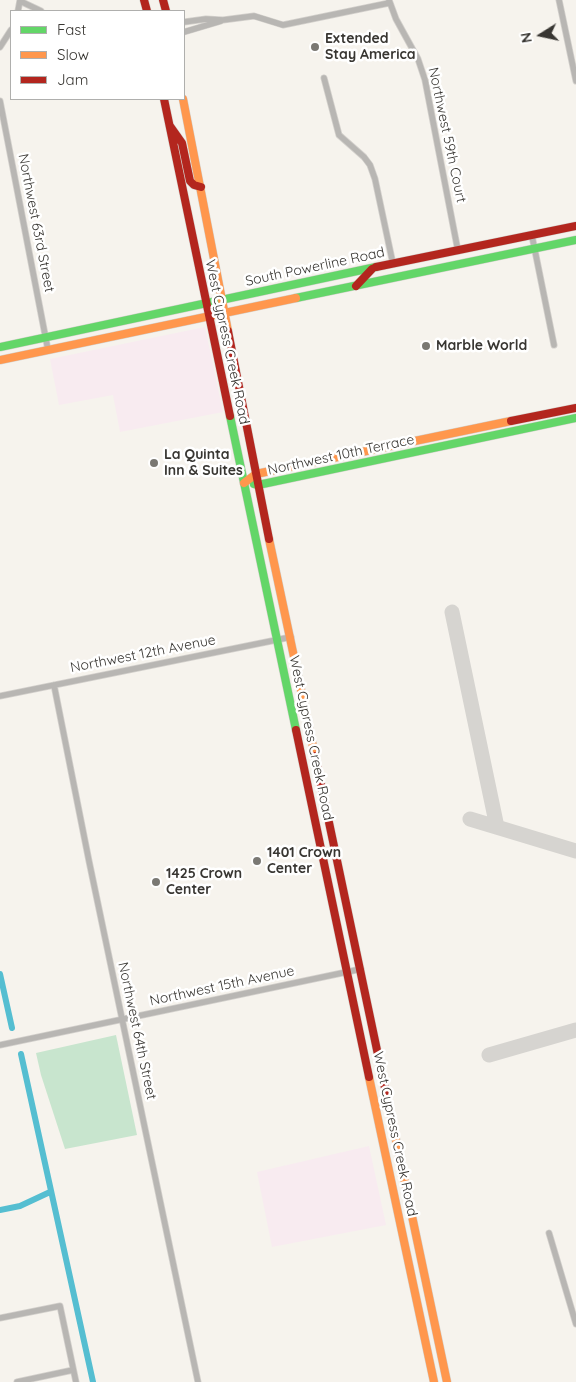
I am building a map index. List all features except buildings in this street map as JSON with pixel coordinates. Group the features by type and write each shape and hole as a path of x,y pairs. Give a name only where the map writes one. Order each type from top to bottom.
{"main road":[{"name":"West Cypress Creek Road","path":"164,100 434,1382"},
{"name":"West Cypress Creek Road","path":"183,100 258,484 448,1382"},
{"path":"169,125 179,136 182,143 190,181 201,188"},
{"name":"South Powerline Road","path":"0,347 206,302 576,226"},
{"name":"South Powerline Road","path":"0,360 209,318 576,240"},
{"path":"446,267 458,251 462,256 473,261"},
{"path":"356,286 374,268"},
{"name":"Northwest 10th Terrace","path":"244,483 256,474 395,447 576,408"},
{"name":"Northwest 10th Terrace","path":"244,483 258,484 576,418"},
{"path":"395,447 397,456"},
{"path":"322,850 329,862 339,867"}],"street":[{"path":"20,0 39,10"},
{"path":"559,0 576,82"},
{"path":"185,22 254,16 283,24 389,1"},
{"name":"Northwest 59th Court","path":"389,1 418,58 425,80 458,251"},
{"path":"185,32 223,20"},
{"path":"0,47 10,34"},
{"path":"324,78 334,124 339,135 364,157 373,172 393,264"},
{"name":"Northwest 63rd Street","path":"0,101 48,350"},
{"path":"532,236 554,344"},
{"name":"Northwest 12th Avenue","path":"0,696 291,637"},
{"name":"Northwest 64th Street","path":"54,685 198,1382"},
{"name":"Northwest 15th Avenue","path":"0,1045 361,969"},
{"path":"550,1233 576,1324"},
{"path":"0,1318 60,1306 76,1382"},
{"path":"17,1382 74,1370"}],"shaded area":[{"path":"205,327 223,412 120,432 113,395 59,405 50,359"},
{"path":"369,1146 386,1225 272,1247 257,1172"}],"green space":[{"path":"116,1035 137,1135 65,1149 41,1075 36,1053"}],"waterway":[{"path":"0,974 12,1028"},
{"path":"21,1054 93,1382"},
{"path":"0,1210 20,1206 50,1192"}],"taxiway":[{"path":"452,612 497,827"},
{"path":"470,819 576,851"},
{"path":"489,1055 576,1030"}],"traffic: fast":[{"path":"296,298 576,240"},
{"path":"0,347 376,267"},
{"path":"230,416 296,730"},
{"path":"254,484 258,485 576,418"}],"traffic: slow":[{"path":"183,100 228,331"},
{"path":"0,360 296,298"},
{"path":"244,483 256,474 511,421"},
{"path":"269,539 315,756"},
{"path":"369,1077 434,1382"},
{"path":"393,1126 447,1382"}],"traffic: jam":[{"path":"144,0 147,10"},
{"path":"163,0 166,10"},
{"path":"164,100 230,416"},
{"path":"170,126 182,143 190,181 194,185 201,187"},
{"path":"376,267 576,226"},
{"path":"356,286 372,269"},
{"path":"228,331 269,539"},
{"path":"511,421 576,408"},
{"path":"296,730 369,1077"},
{"path":"315,756 393,1126"}],"place":[{"name":"Extended Stay America","path":"315,47"},
{"name":"Marble World","path":"426,346"},
{"name":"La Quinta Inn & Suites","path":"154,463"},
{"name":"1401 Crown Center","path":"257,861"},
{"name":"1425 Crown Center","path":"156,882"}]}
